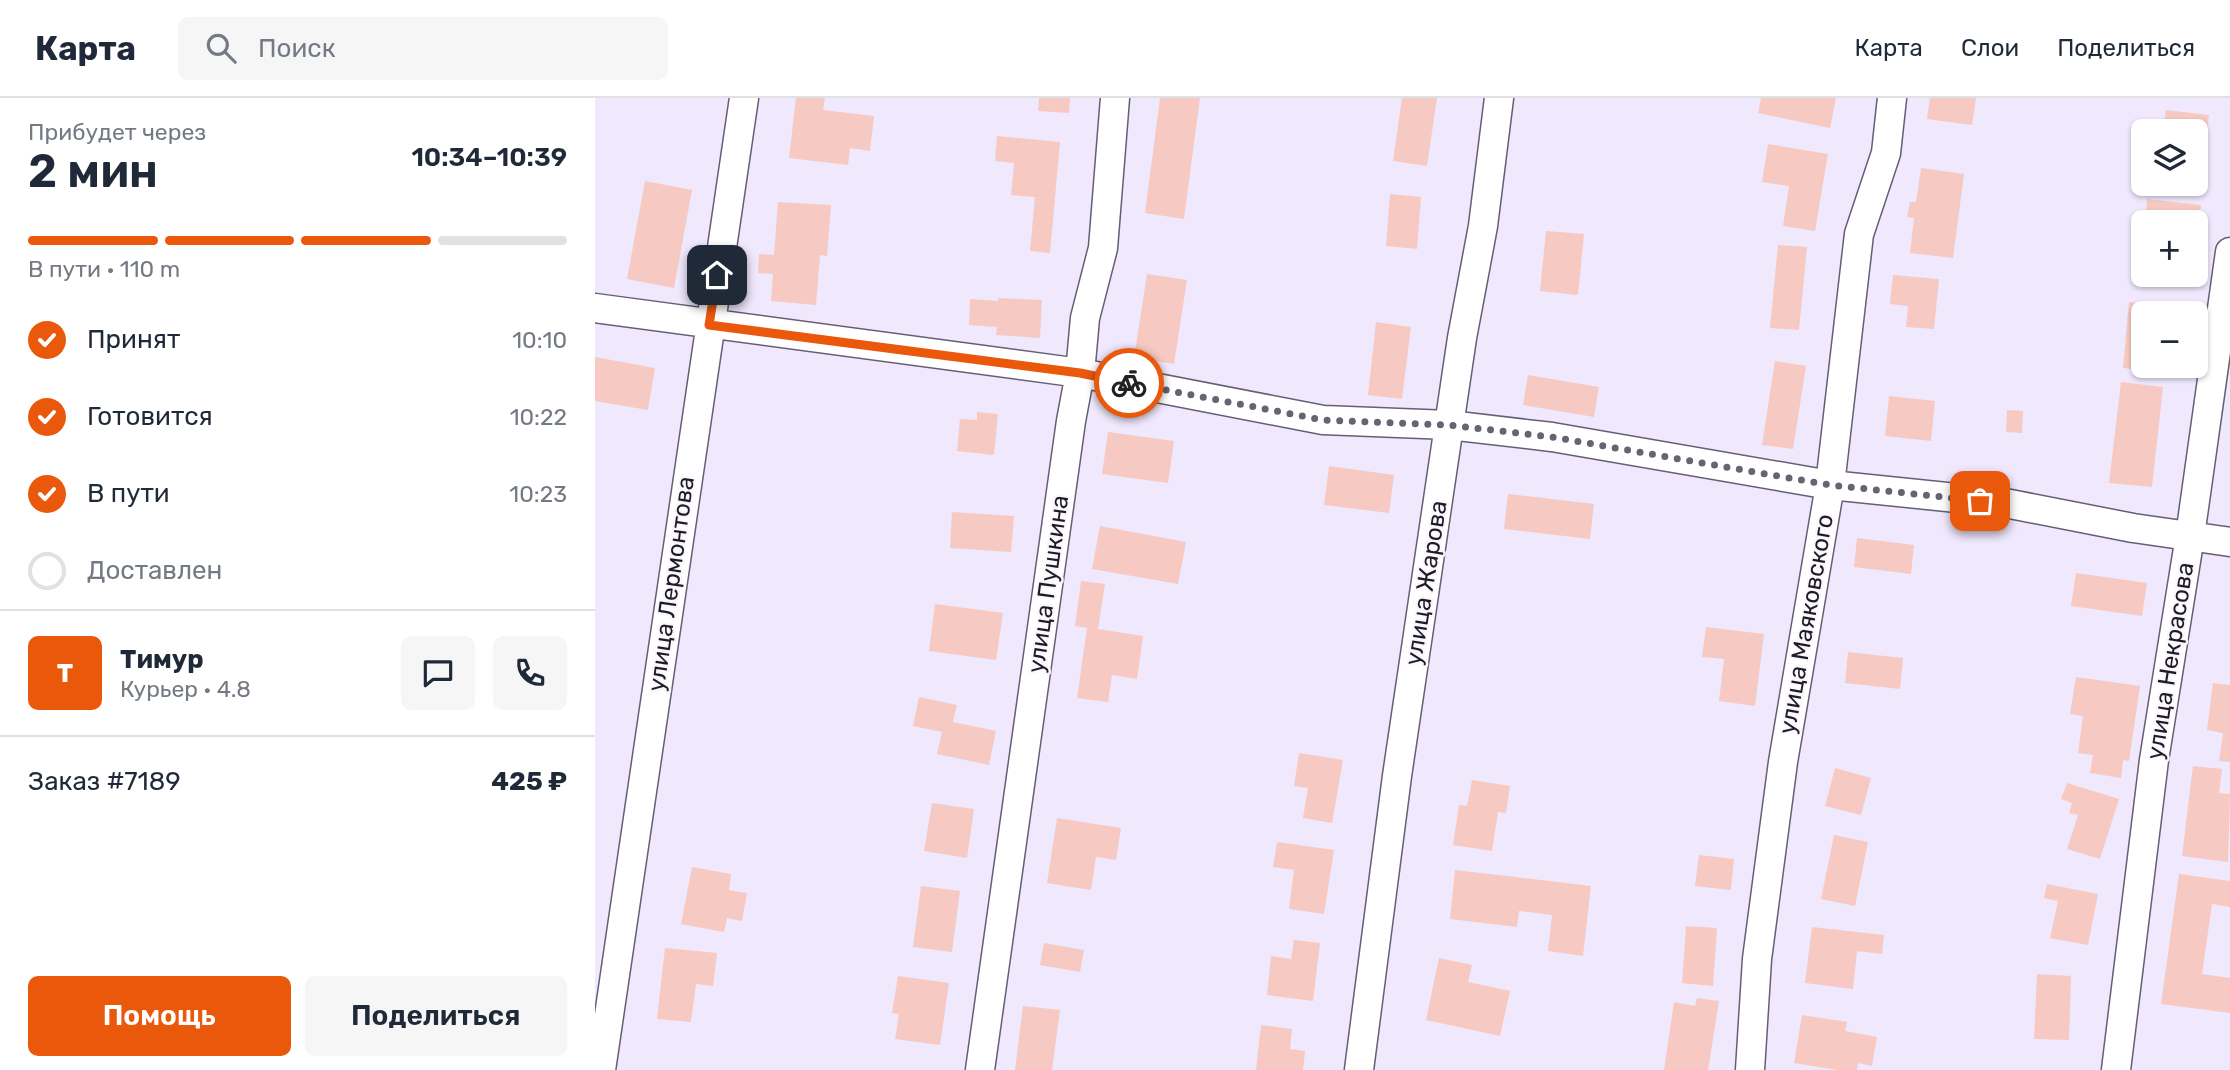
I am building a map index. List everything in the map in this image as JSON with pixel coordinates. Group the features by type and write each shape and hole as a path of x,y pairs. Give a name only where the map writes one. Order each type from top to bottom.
{"street":[{"name":"улица Лермонтова","path":"601,1070 744,98"},
{"name":"улица Пушкина","path":"980,1070 1080,373 1085,318 1103,248 1115,98"},
{"name":"улица Жарова","path":"1359,1070 1397,776 1462,338 1483,226 1499,98"},
{"name":"улица Маяковского","path":"1750,1070 1757,959 1783,762 1830,485 1859,234 1886,153 1892,98"},
{"name":"улица Некрасова","path":"2116,1070 2154,760 2190,536 2230,252"},
{"path":"595,308 1080,373 1323,420 1449,425 1552,437 1830,485 2005,503 2133,528 2230,542"}],"building":[{"path":"796,98 825,98 823,110 874,116 870,151 850,148 848,165 789,158"},
{"path":"1039,98 1070,98 1069,113 1038,111"},
{"path":"1160,98 1200,98 1184,219 1145,213"},
{"path":"1402,98 1437,98 1427,166 1393,161"},
{"path":"1761,98 1836,98 1830,128 1758,113"},
{"path":"1930,98 1976,98 1972,125 1927,119"},
{"path":"2166,110 2209,115 2208,122 2208,119 2165,119"},
{"path":"997,136 1060,142 1050,253 1030,251 1035,197 1011,195 1014,163 995,161"},
{"path":"1768,144 1828,154 1815,231 1783,226 1789,186 1762,182"},
{"path":"1921,168 1964,174 1953,258 1910,253 1914,218 1907,217 1910,202 1916,202"},
{"path":"645,181 692,190 674,288 627,279"},
{"path":"1390,194 1421,197 1417,249 1386,246"},
{"path":"2147,199 2201,205 2200,210 2146,210"},
{"path":"778,202 831,205 827,256 820,255 816,305 771,301 773,274 758,273 759,254 774,255"},
{"path":"1546,231 1584,234 1578,295 1540,291"},
{"path":"1778,245 1807,247 1799,330 1770,328"},
{"path":"1147,274 1187,280 1174,364 1134,358"},
{"path":"1893,275 1939,279 1934,329 1906,327 1908,306 1890,304"},
{"path":"998,298 1042,300 1040,338 996,335 997,327 969,325 970,299 998,301"},
{"path":"2129,302 2131,369 2123,368"},
{"path":"1376,322 1411,327 1402,399 1368,395"},
{"path":"595,357 655,368 648,410 595,401"},
{"path":"1775,361 1806,366 1793,449 1762,445"},
{"path":"1528,375 1599,387 1594,417 1523,405"},
{"path":"2121,382 2163,387 2152,487 2109,483"},
{"path":"1889,396 1935,401 1931,441 1885,436"},
{"path":"2007,410 2023,411 2022,433 2006,432"},
{"path":"977,412 998,414 994,455 957,451 960,419 977,420"},
{"path":"1108,432 1174,441 1168,483 1102,474"},
{"path":"1329,466 1394,475 1389,513 1324,505"},
{"path":"1508,494 1594,504 1590,539 1504,529"},
{"path":"952,512 1014,516 1011,552 950,548"},
{"path":"1100,526 1186,542 1178,584 1092,569"},
{"path":"1857,538 1914,545 1911,574 1854,567"},
{"path":"2076,573 2147,583 2142,616 2071,606"},
{"path":"1081,581 1105,584 1098,629 1143,636 1137,679 1112,675 1108,702 1077,698 1087,628 1075,626"},
{"path":"935,604 1003,613 996,660 929,651"},
{"path":"1706,627 1764,634 1755,706 1719,701 1724,659 1702,657"},
{"path":"1848,652 1903,658 1900,689 1845,683"},
{"path":"2076,677 2140,686 2129,761 2123,760 2121,778 2090,773 2093,755 2078,753 2083,716 2070,714"},
{"path":"2213,683 2230,685 2230,762 2219,761 2223,733 2207,730"},
{"path":"919,697 957,705 953,722 996,731 989,765 937,754 942,732 913,726"},
{"path":"1299,753 1343,760 1332,823 1303,818 1308,788 1294,786"},
{"path":"2193,766 2222,769 2219,793 2230,794 2228,862 2182,856"},
{"path":"1835,768 1871,778 1861,815 1825,806"},
{"path":"1472,780 1510,786 1506,813 1498,812 1492,851 1453,845 1459,805 1467,806"},
{"path":"2067,783 2119,799 2100,859 2067,849 2078,815 2069,813 2072,803 2061,799"},
{"path":"932,803 974,809 967,858 924,851"},
{"path":"1057,818 1121,828 1116,860 1096,857 1091,890 1047,883"},
{"path":"1834,835 1868,842 1855,906 1821,899"},
{"path":"1277,842 1334,850 1324,914 1289,909 1294,870 1273,867"},
{"path":"1699,855 1734,859 1731,890 1695,886"},
{"path":"692,867 731,874 729,890 747,893 742,921 727,918 724,932 681,924"},
{"path":"1455,870 1591,886 1583,956 1548,951 1552,915 1519,911 1517,927 1450,919"},
{"path":"2179,874 2230,881 2230,907 2212,904 2202,974 2230,978 2230,1013 2161,1004"},
{"path":"2047,884 2098,894 2088,945 2050,938 2058,901 2044,898"},
{"path":"921,886 960,891 952,952 913,947"},
{"path":"1686,926 1717,928 1713,986 1682,983"},
{"path":"1812,927 1884,935 1882,954 1857,951 1853,989 1805,983"},
{"path":"1294,940 1320,943 1313,1001 1267,995 1271,956 1291,959"},
{"path":"1044,943 1084,950 1080,972 1040,965"},
{"path":"665,948 717,953 713,986 696,984 691,1022 657,1019"},
{"path":"1439,958 1472,965 1468,982 1510,991 1500,1036 1426,1020"},
{"path":"2037,974 2071,976 2069,1040 2034,1039"},
{"path":"898,976 949,983 940,1045 895,1039 899,1014 892,1013"},
{"path":"1697,998 1719,1001 1708,1070 1664,1070 1674,1002 1695,1006"},
{"path":"1023,1006 1060,1010 1052,1070 1015,1070"},
{"path":"1802,1015 1847,1022 1845,1031 1877,1037 1872,1066 1858,1063 1857,1070 1838,1070 1794,1063"},
{"path":"1261,1025 1292,1029 1290,1049 1305,1051 1303,1070 1256,1070"}],"way so far":[{"path":"1129,383 1323,420 1449,425 1552,437 1830,485 1980,501"}],"route":[{"path":"717,275 709,325 1080,373 1129,383"}]}
